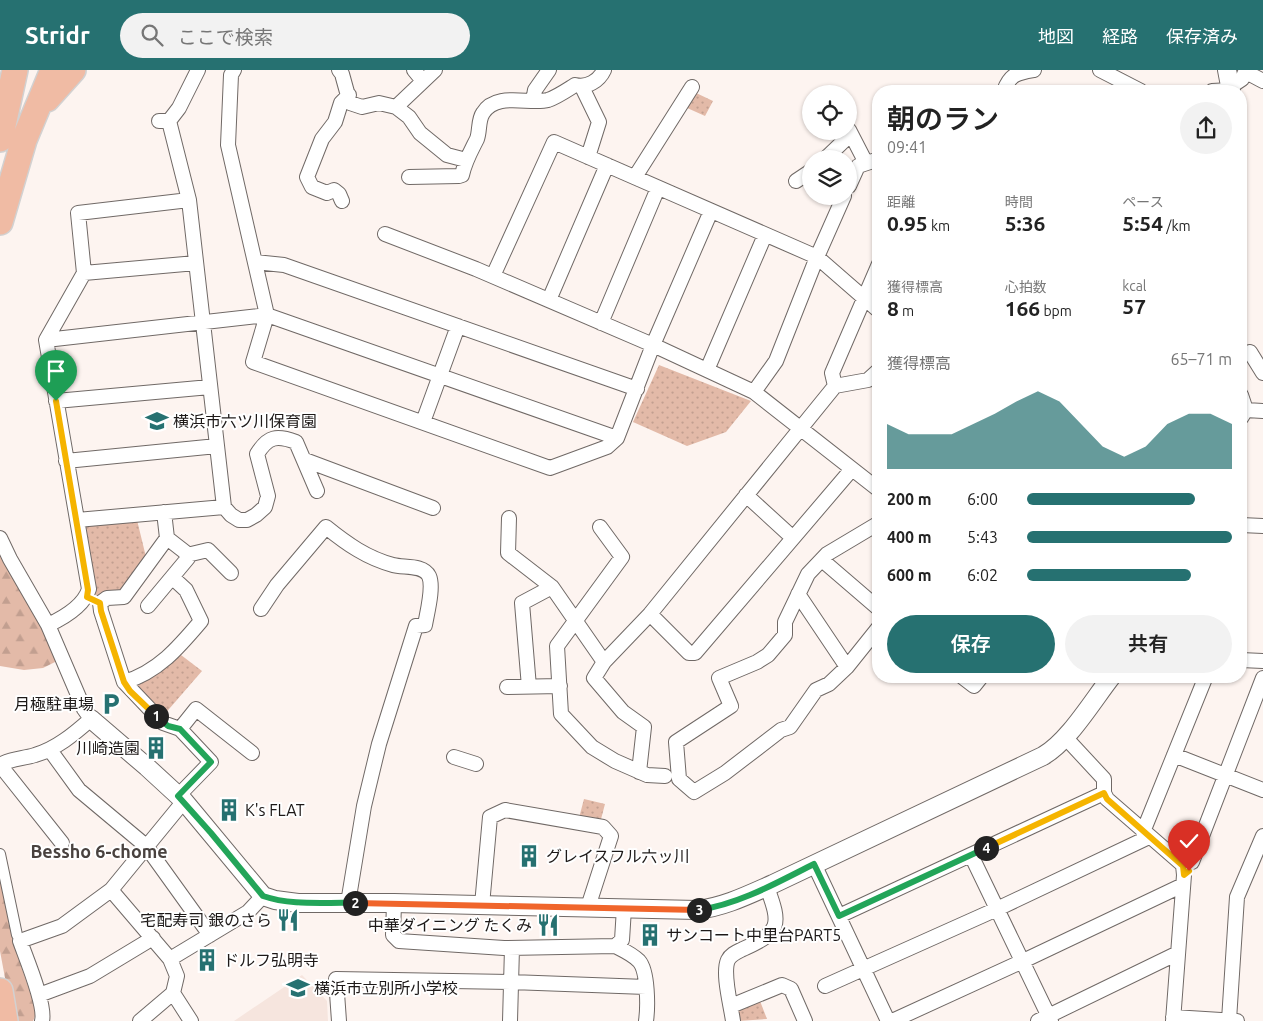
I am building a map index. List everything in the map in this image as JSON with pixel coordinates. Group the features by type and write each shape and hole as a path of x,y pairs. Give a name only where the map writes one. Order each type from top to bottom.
{"highway":[{"path":"0,222 8,190 34,112 73,70"},
{"path":"25,77 34,112"},
{"path":"0,139 25,77"},
{"path":"0,991 5,1021"}],"street":[{"path":"198,70 179,108 164,121 189,200 224,506 231,515 240,520 248,520 265,507 268,496 257,454 263,443 273,438 284,437 296,442 317,492"},
{"path":"234,70 231,75 228,145 267,315 253,362 550,468 607,447 617,438 653,345 711,211"},
{"path":"339,70 349,94 350,103 362,107 379,103 396,107 409,117 420,133 447,154 466,160"},
{"path":"396,107 418,75 435,70"},
{"path":"533,101 535,90 549,70"},
{"path":"409,177 462,175 466,160 478,137 482,113 490,105 498,102 523,99 533,101 547,100 575,85 582,87 595,81 604,70"},
{"path":"1006,85 1008,80 1017,73 1034,70"},
{"path":"1100,70 1129,85"},
{"path":"1230,85 1242,79 1246,71 1263,82"},
{"path":"582,87 599,122 588,157"},
{"path":"635,178 692,87"},
{"path":"342,201 339,194 334,190 327,193 312,187 307,177 322,140 335,122 341,103 349,94"},
{"path":"833,150 843,140"},
{"path":"856,140 872,160"},
{"path":"493,276 554,142 817,257 872,304"},
{"path":"857,168 858,166 872,161"},
{"path":"549,300 607,165"},
{"path":"796,182 802,178"},
{"path":"601,323 658,188"},
{"path":"48,625 81,603 87,597 88,590 46,340 84,273 78,213 189,200"},
{"path":"754,392 776,361 817,257 840,205"},
{"path":"385,234 493,276 653,345 754,392 872,485"},
{"path":"707,370 765,235"},
{"path":"84,273 196,262"},
{"path":"255,262 284,265 637,389"},
{"path":"836,386 832,373 872,280"},
{"path":"46,340 267,315 617,438"},
{"path":"423,422 458,326"},
{"path":"1250,352 1263,373"},
{"path":"639,772 644,727 623,712 594,678 604,662 650,614 836,386 872,379"},
{"path":"56,401 210,387"},
{"path":"1247,414 1263,411"},
{"path":"66,461 217,446"},
{"path":"305,460 433,508"},
{"path":"650,614 689,652 696,652 852,469"},
{"path":"746,495 793,538"},
{"path":"77,520 224,506"},
{"path":"100,603 108,598 124,596 167,538 164,512"},
{"path":"509,518 508,553 552,587 604,662"},
{"path":"1247,525 1263,526"},
{"path":"261,609 277,584 326,527 361,553 374,559 394,566 420,569 428,574 431,583 425,625 416,626 379,744 364,806 348,903"},
{"path":"600,527 622,557 557,646 561,714 592,747 615,761 647,775 665,776"},
{"path":"872,527 827,554 808,574 785,622 785,635 768,655 757,662 719,678 731,706 676,742 679,779 694,792 725,773 781,730 790,726 816,690 829,684 847,667 872,636"},
{"path":"0,538 48,625 84,708 91,719 181,799 263,896 275,900 298,903 588,907 680,911 710,909 767,887 1043,756 1065,737 1107,683"},
{"path":"148,606 188,558 185,552 167,538"},
{"path":"187,555 208,550 232,573"},
{"path":"822,560 872,603"},
{"path":"124,682 140,678 171,655 201,621 186,590 173,578"},
{"path":"529,687 522,603 552,587"},
{"path":"798,594 847,667"},
{"path":"87,597 100,603"},
{"path":"18,938 62,926 111,890 211,762 180,729 163,723 130,691 124,682 100,603"},
{"path":"1247,660 1263,661"},
{"path":"1263,678 1187,873 1173,1019 1233,1021 1237,897 1263,836"},
{"path":"825,986 997,909 1146,834 1174,755 1203,683"},
{"path":"507,687 560,686"},
{"path":"180,729 196,709 252,753"},
{"path":"64,846 0,765 6,761 34,756 50,750 73,735 91,719"},
{"path":"1065,737 1104,779 1104,793 1107,799 1183,866 1187,873"},
{"path":"50,750 78,790 146,846 210,935"},
{"path":"1174,755 1263,790"},
{"path":"454,757 476,764"},
{"path":"839,916 1104,793"},
{"path":"482,905 490,816 505,810 603,827 612,836 588,907"},
{"path":"0,854 18,938 39,995 44,1015 42,1021"},
{"path":"971,855 1023,961 1046,1019 1178,953"},
{"path":"814,864 890,1021 915,1016 1023,961 1187,873"},
{"path":"733,1021 726,969 728,960 733,953 769,936 774,928 775,909 767,887"},
{"path":"111,890 170,959 177,976 173,993 140,1021"},
{"path":"170,959 248,912 263,896"},
{"path":"394,903 393,935 399,940 512,948 615,946 627,952 639,961 642,966 646,987 646,1021"},
{"path":"615,946 622,940 624,908"},
{"path":"39,995 90,976 153,938"},
{"path":"510,1021 512,948"},
{"path":"339,1021 336,979 511,982 646,987"},
{"path":"731,1006 782,985 791,989 805,1021"},
{"path":"173,993 192,1021"}],"shaded area":[{"name":"横浜市立別所小学校","path":"302,975 327,1001 328,1021 234,1021"}],"green space":[{"path":"694,92 713,101 705,116 685,107"},
{"path":"659,365 751,401 726,432 687,446 633,422"},
{"path":"137,520 146,557 130,580 118,592 103,596 93,594 83,525"},
{"path":"0,553 53,649 57,661 43,668 24,670 0,666"},
{"path":"181,655 202,671 163,716 134,688"},
{"path":"584,799 605,804 600,823 579,818"},
{"path":"0,877 13,942 37,1012 33,1021 13,1021 0,951"},
{"path":"760,1001 767,1019 738,1021 736,1010"}],"place":[{"name":"横浜市六ツ川保育園","path":"157,421"},
{"name":"月極駐車場","path":"111,704"},
{"name":"川崎造園","path":"156,748"},
{"name":"K's FLAT","path":"229,810"},
{"name":"グレイスフル六ッ川","path":"529,856"},
{"name":"宅配寿司 銀のさら","path":"288,920"},
{"name":"中華ダイニング たくみ","path":"548,925"},
{"name":"サンコート中里台PART5","path":"650,935"},
{"name":"ドルフ弘明寺","path":"207,960"},
{"name":"横浜市立別所小学校","path":"298,988"}],"district":[{"name":"Bessho 6-chome","path":"99,852"}],"route":[{"path":"56,401 88,590 87,597 100,603 124,682 130,691 163,723 180,729 211,762 178,796 263,896 275,900 298,903 600,907 680,911 710,909 731,902 814,864 839,916 1104,793 1107,799 1183,866 1184,875 1189,871"}]}
